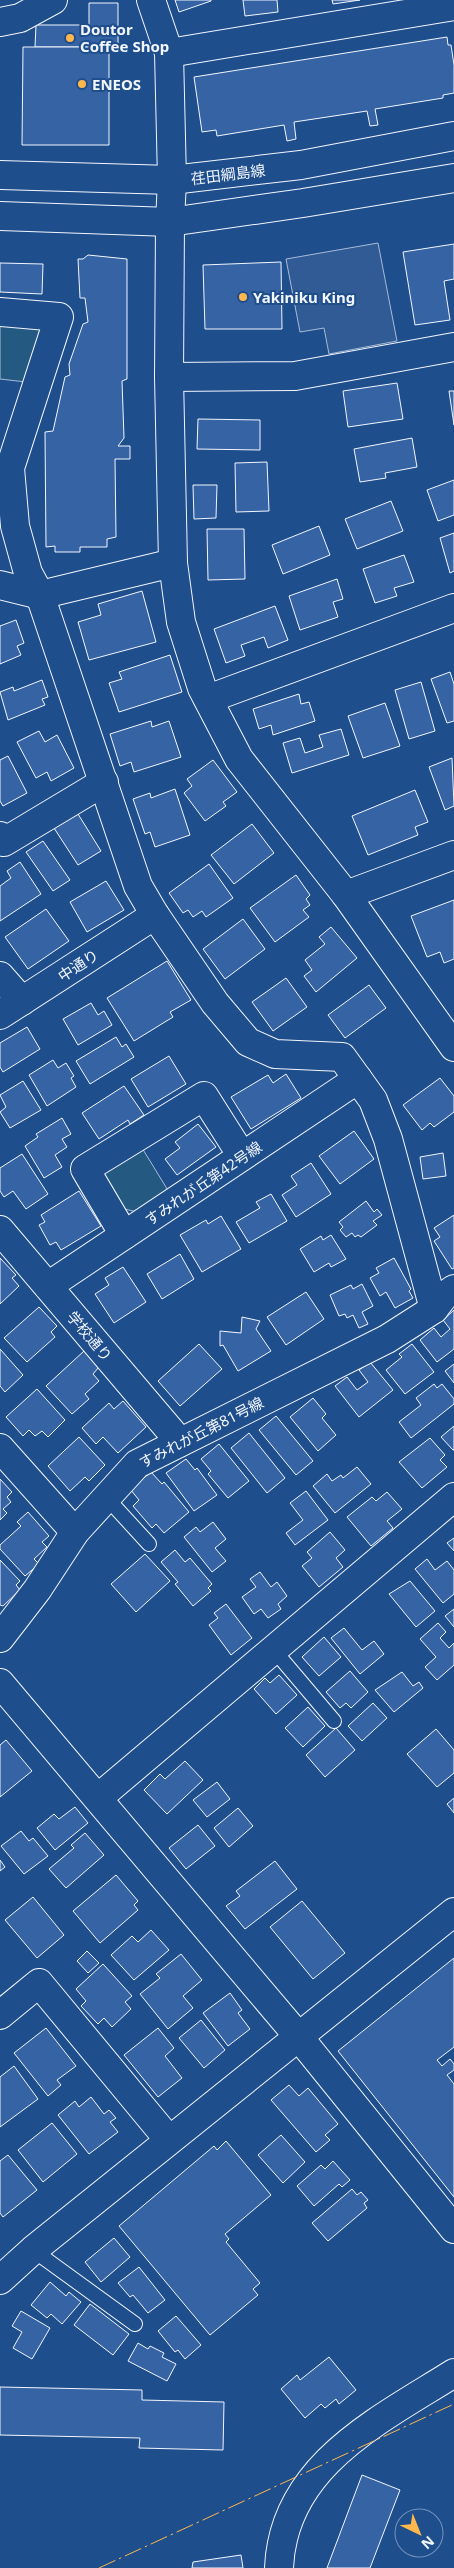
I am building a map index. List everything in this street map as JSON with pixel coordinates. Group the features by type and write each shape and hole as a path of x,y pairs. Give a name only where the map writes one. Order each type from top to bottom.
{"street":[{"path":"0,22 20,18 53,0"},
{"path":"151,0 169,53 172,180 169,377 173,563 181,622 202,688 239,759 346,895 454,1047"},
{"path":"169,53 454,6"},
{"name":"荏田綱島線","path":"0,175 172,180 301,165 454,136"},
{"path":"0,216 170,222 304,204 454,178"},
{"path":"0,312 58,316 10,468 15,526 28,573 40,595 138,886 215,1003 248,1042 275,1054 342,1057 358,1079 372,1100 388,1139 434,1309"},
{"path":"169,377 295,376 454,347"},
{"path":"0,585 40,595 173,563"},
{"path":"208,699 454,608"},
{"path":"0,836 4,842 104,782"},
{"path":"346,895 454,855"},
{"name":"中通り","path":"11,1008 156,916"},
{"path":"0,976 11,1008"},
{"name":"すみれが丘第42号線","path":"48,1286 358,1079"},
{"path":"124,1235 85,1169 204,1096 242,1156"},
{"name":"学校通り","path":"0,1230 180,1442"},
{"name":"すみれが丘第81号線","path":"0,1638 37,1590 75,1532 105,1496 137,1464 387,1339 434,1309 444,1296 454,1289"},
{"path":"0,1448 75,1532"},
{"path":"98,1798 454,1497"},
{"path":"0,1683 298,2036 454,2230"},
{"path":"0,2280 33,2250 454,1912"},
{"path":"0,2015 39,1983 169,2140"},
{"path":"279,2568 280,2545 294,2505 319,2468 363,2430 454,2373"}],"lane":[{"path":"105,1496 149,1544"},
{"path":"274,1649 334,1721"},
{"path":"33,2250 135,2324"}],"shaded area":[{"path":"378,243 397,341 329,354 324,328 300,332 286,259"},
{"path":"0,324 46,327 26,382 0,379"},
{"path":"139,1143 169,1192 137,1212 121,1208 103,1175 108,1164"}],"building":[{"path":"175,0 211,0 211,1 179,12"},
{"path":"243,0 277,0 278,12 245,16"},
{"path":"332,0 360,0 333,4"},
{"path":"89,3 118,3 118,47 35,47 36,25 89,25"},
{"path":"447,37 448,45 451,45 454,65 454,93 443,95 443,98 375,109 378,125 370,126 367,111 294,122 296,139 287,141 284,125 217,136 216,130 202,132 194,77"},
{"path":"23,47 109,47 109,145 22,145"},
{"path":"454,244 454,279 444,281 450,320 415,325 403,252"},
{"path":"88,255 127,259 127,379 122,381 124,438 118,446 130,446 130,459 115,459 116,537 107,539 107,547 80,547 80,552 55,552 55,546 46,547 45,432 53,431 65,377 70,375 69,364 83,324 88,322 85,298 80,298 78,259 83,259"},
{"name":"Yakiniku King","path":"281,262 282,329 205,329 203,265"},
{"path":"0,263 43,264 42,294 0,292"},
{"path":"397,383 403,419 348,427 343,391"},
{"path":"449,391 454,391 454,425"},
{"path":"198,419 260,420 260,450 197,449"},
{"path":"412,438 417,467 385,473 386,478 360,482 354,449"},
{"path":"267,462 269,511 236,512 235,463"},
{"path":"454,480 454,515 438,521 427,490"},
{"path":"193,485 217,485 216,518 194,519"},
{"path":"391,501 403,531 357,549 345,519"},
{"path":"319,526 330,555 283,574 272,545"},
{"path":"207,529 244,529 245,579 208,580"},
{"path":"454,533 454,571 450,573 440,538"},
{"path":"404,555 414,582 394,588 397,596 375,603 363,569"},
{"path":"337,579 343,599 333,602 338,617 300,630 289,596"},
{"path":"142,591 156,642 89,660 78,622 101,615 98,604"},
{"path":"275,606 288,640 268,648 264,637 241,645 245,656 226,663 214,629"},
{"path":"16,620 24,643 17,646 21,655 0,664 0,626"},
{"path":"170,655 182,692 119,712 109,683 122,679 119,672"},
{"path":"450,672 454,684 454,721 447,723 431,679"},
{"path":"42,680 48,697 42,699 45,705 8,720 0,692 13,687 14,691"},
{"path":"421,682 435,731 409,739 395,690"},
{"path":"299,694 301,704 309,702 315,721 273,735 271,725 259,729 253,709"},
{"path":"385,703 400,746 363,758 348,716"},
{"path":"151,721 152,727 169,721 181,757 134,772 131,762 120,766 110,734"},
{"path":"341,729 349,755 292,773 283,743 300,738 305,753 323,747 319,735"},
{"path":"39,731 45,742 57,735 74,768 51,781 47,772 36,778 17,742"},
{"path":"8,756 27,793 3,806 0,801 0,760"},
{"path":"452,758 454,806 445,810 429,767"},
{"path":"213,760 237,792 223,802 226,806 205,821 184,793 192,786 187,779"},
{"path":"175,789 190,835 155,847 150,832 145,834 133,799 150,793 151,798"},
{"path":"415,790 428,822 415,827 418,835 368,855 352,816"},
{"path":"78,814 101,851 78,865 54,828"},
{"path":"252,824 274,853 234,884 211,855"},
{"path":"43,841 70,880 53,891 26,852"},
{"path":"20,862 41,894 0,921 0,886 11,878 7,871"},
{"path":"209,864 233,898 206,917 202,911 193,917 188,910 183,913 169,893"},
{"path":"296,875 310,895 306,899 310,905 303,910 309,917 275,942 250,908"},
{"path":"106,881 124,910 87,932 70,902"},
{"path":"454,900 454,959 444,963 440,952 427,957 411,916"},
{"path":"46,909 69,941 28,969 5,937"},
{"path":"243,919 265,949 225,979 203,949"},
{"path":"331,927 357,958 316,992 304,976 312,970 305,960 325,944 319,937"},
{"path":"167,961 191,1000 170,1012 173,1017 134,1041 107,998"},
{"path":"286,978 307,1007 273,1031 252,1002"},
{"path":"369,985 386,1008 345,1038 328,1015"},
{"path":"91,1003 98,1015 104,1011 112,1025 78,1045 63,1019"},
{"path":"27,1027 40,1049 3,1072 0,1067 0,1043"},
{"path":"116,1037 122,1047 126,1044 134,1057 90,1084 76,1061"},
{"path":"169,1056 186,1084 148,1107 131,1079"},
{"path":"53,1060 58,1068 66,1063 74,1076 71,1078 76,1087 47,1106 29,1075"},
{"path":"286,1074 301,1098 251,1129 231,1097 268,1075 273,1083"},
{"path":"440,1078 454,1096 454,1112 434,1127 430,1123 422,1130 403,1105"},
{"path":"23,1081 41,1110 10,1128 0,1112 6,1107 0,1095"},
{"path":"124,1086 144,1115 130,1124 128,1120 99,1139 82,1113"},
{"path":"62,1118 71,1134 62,1139 67,1147 55,1155 62,1167 44,1178 25,1146 38,1137 36,1134"},
{"path":"198,1124 216,1147 177,1175 165,1159 180,1148 175,1142"},
{"path":"354,1131 374,1159 340,1184 319,1156"},
{"path":"443,1153 446,1176 423,1179 420,1157"},
{"path":"22,1154 48,1194 26,1209 13,1191 4,1197 0,1191 0,1168"},
{"path":"311,1163 331,1194 296,1217 282,1195 297,1185 291,1176"},
{"path":"79,1191 101,1226 61,1250 56,1242 50,1245 39,1225 45,1222 41,1215"},
{"path":"271,1194 287,1221 249,1243 236,1222 260,1208 256,1202"},
{"path":"366,1201 374,1212 377,1209 382,1215 373,1221 377,1225 361,1237 358,1235 355,1237 352,1233 346,1237 340,1230 343,1227 339,1222"},
{"path":"454,1215 454,1268 452,1269 434,1241 440,1237 434,1228"},
{"path":"221,1216 241,1249 202,1272 180,1235 206,1220 208,1224"},
{"path":"331,1235 346,1259 331,1267 329,1263 314,1272 300,1249 321,1236 323,1240"},
{"path":"180,1254 194,1279 162,1299 147,1274"},
{"path":"0,1258 16,1275 12,1278 19,1286 0,1304"},
{"path":"394,1258 411,1289 409,1291 413,1298 395,1308 386,1292 380,1296 370,1278 379,1273 376,1268"},
{"path":"123,1267 146,1302 114,1323 95,1294 109,1285 105,1278"},
{"path":"362,1284 373,1306 362,1312 368,1324 359,1328 353,1315 347,1318 345,1314 339,1316 330,1295 351,1285 353,1289"},
{"path":"306,1292 324,1319 286,1345 267,1317"},
{"path":"39,1307 57,1326 51,1332 55,1337 27,1362 4,1338"},
{"path":"454,1310 454,1349 437,1362 420,1340 434,1328 441,1337 450,1329 443,1320"},
{"path":"242,1317 260,1321 256,1329 271,1351 238,1371 223,1345 220,1346 220,1331 241,1333"},
{"path":"199,1344 222,1369 180,1406 158,1381"},
{"path":"412,1344 434,1372 405,1394 386,1370 402,1357 399,1354"},
{"path":"0,1349 23,1375 5,1392 0,1386"},
{"path":"84,1351 99,1367 93,1374 99,1381 85,1394 89,1399 72,1414 46,1386"},
{"path":"370,1362 393,1390 359,1417 335,1386 347,1377 357,1390 368,1382 359,1370"},
{"path":"454,1364 454,1383 445,1371"},
{"path":"434,1384 437,1388 442,1384 454,1399 454,1404 411,1438 399,1422 421,1405 416,1398"},
{"path":"37,1389 65,1420 48,1437 42,1431 35,1436 29,1430 23,1436 6,1417"},
{"path":"313,1398 326,1414 322,1418 336,1435 318,1451 290,1417"},
{"path":"123,1401 146,1427 118,1453 103,1437 96,1444 82,1428 109,1403 114,1409"},
{"path":"276,1416 313,1461 296,1475 259,1430"},
{"path":"454,1426 454,1450 453,1450 441,1437"},
{"path":"249,1433 285,1478 267,1493 231,1448"},
{"path":"79,1437 105,1465 89,1481 85,1477 70,1491 48,1466"},
{"path":"430,1438 445,1455 440,1460 447,1467 422,1488 399,1462"},
{"path":"219,1444 249,1481 228,1498 208,1474 211,1471 201,1459"},
{"path":"186,1459 195,1470 197,1468 217,1495 194,1511 166,1473"},
{"path":"357,1467 371,1484 335,1513 313,1486 327,1474 332,1481 341,1475 343,1478"},
{"path":"151,1472 162,1484 164,1482 189,1512 164,1533 156,1524 152,1528 133,1506 139,1500 130,1489"},
{"path":"0,1479 12,1492 7,1497 11,1502 3,1509 7,1513 0,1520"},
{"path":"306,1491 328,1520 295,1545 286,1533 303,1520 290,1503"},
{"path":"387,1492 402,1509 387,1521 393,1528 371,1546 347,1517 372,1497 376,1501"},
{"path":"28,1512 49,1536 42,1542 47,1547 34,1559 39,1564 25,1576 0,1549 0,1545 21,1526 17,1522"},
{"path":"213,1522 226,1539 215,1548 226,1561 212,1572 184,1537 196,1527 200,1532"},
{"path":"330,1532 345,1550 336,1558 343,1567 319,1587 302,1566 312,1558 307,1552"},
{"path":"454,1538 454,1551 447,1543"},
{"path":"175,1550 185,1562 190,1558 212,1584 208,1588 211,1591 193,1606 175,1584 178,1582 161,1562"},
{"path":"145,1554 170,1581 136,1612 111,1584"},
{"path":"427,1559 435,1570 447,1561 454,1570 454,1594 443,1603 415,1569"},
{"path":"0,1560 20,1581 16,1585 20,1590 3,1606 0,1605"},
{"path":"260,1572 271,1587 277,1582 287,1596 278,1604 281,1609 268,1618 261,1609 254,1614 242,1597 256,1587 250,1579"},
{"path":"410,1581 435,1611 416,1627 389,1594"},
{"path":"226,1604 252,1638 231,1655 209,1625 218,1618 214,1613"},
{"path":"454,1609 454,1627 445,1616"},
{"path":"438,1623 446,1632 440,1638 449,1648 454,1643 454,1665 437,1680 425,1667 436,1657 420,1639"},
{"path":"344,1628 362,1650 374,1641 384,1654 360,1674 331,1638"},
{"path":"324,1637 341,1657 319,1676 302,1657"},
{"path":"350,1671 368,1692 351,1708 346,1703 340,1708 326,1692"},
{"path":"402,1672 413,1686 419,1682 423,1688 394,1712 375,1690"},
{"path":"279,1675 297,1695 276,1714 254,1689 265,1678 270,1683"},
{"path":"373,1703 387,1718 362,1741 348,1726"},
{"path":"308,1707 325,1726 303,1747 285,1728"},
{"path":"336,1728 355,1750 325,1777 306,1755"},
{"path":"436,1729 454,1750 454,1773 437,1787 407,1754"},
{"path":"6,1740 32,1771 0,1797 0,1745"},
{"path":"185,1761 203,1780 167,1814 144,1790 160,1774 165,1779"},
{"path":"217,1782 230,1799 207,1817 193,1800"},
{"path":"454,1798 454,1813 447,1804"},
{"path":"75,1807 88,1823 55,1850 37,1828 54,1814 59,1819"},
{"path":"238,1808 253,1826 229,1847 214,1828"},
{"path":"198,1825 215,1846 186,1869 169,1848"},
{"path":"21,1831 29,1841 33,1838 48,1856 24,1874 1,1846"},
{"path":"85,1833 104,1855 66,1888 49,1869 74,1848 71,1845"},
{"path":"0,1860 5,1867 0,1871"},
{"path":"275,1861 297,1889 245,1929 226,1906 240,1896 236,1891"},
{"path":"116,1875 138,1901 134,1905 138,1910 100,1943 73,1911"},
{"path":"33,1897 64,1935 37,1958 5,1920"},
{"path":"302,1901 345,1953 313,1979 270,1927"},
{"path":"151,1930 169,1950 134,1980 111,1955 132,1936 138,1942"},
{"path":"87,1951 99,1963 88,1973 77,1961"},
{"path":"181,1954 202,1980 183,1996 193,2008 168,2029 140,1994 160,1978 156,1974"},
{"path":"454,1958 454,2047 437,2060 442,2066 450,2059 454,2064 454,2070 447,2075 454,2084 454,2197 338,2051"},
{"path":"103,1964 132,1996 125,2002 131,2009 112,2027 104,2018 98,2024 81,2006 86,2001 76,1989"},
{"path":"230,1993 242,2010 238,2013 250,2029 228,2046 203,2013"},
{"path":"201,2020 225,2050 204,2068 179,2038"},
{"path":"46,2028 76,2066 57,2080 61,2085 48,2096 14,2053"},
{"path":"158,2028 174,2048 165,2056 182,2078 158,2097 124,2055"},
{"path":"14,2066 38,2099 0,2127 0,2077"},
{"path":"289,2085 299,2096 308,2088 338,2124 325,2135 330,2140 316,2152 271,2100"},
{"path":"91,2097 104,2114 109,2110 116,2118 110,2122 118,2132 89,2154 58,2115 75,2101 79,2107"},
{"path":"52,2123 77,2154 43,2182 18,2150"},
{"path":"281,2135 305,2162 283,2183 258,2155"},
{"path":"226,2141 271,2195 225,2234 229,2239 226,2242 260,2283 253,2289 258,2295 210,2335 119,2226 214,2146 217,2150"},
{"path":"8,2155 37,2190 3,2217 0,2213 0,2161"},
{"path":"333,2161 350,2180 342,2187 339,2184 314,2206 297,2186 321,2165 325,2169"},
{"path":"352,2189 357,2195 361,2192 368,2200 364,2203 367,2208 328,2241 312,2223"},
{"path":"114,2238 130,2257 101,2282 85,2262"},
{"path":"139,2267 165,2300 148,2313 133,2295 130,2297 118,2283"},
{"path":"50,2282 66,2296 69,2292 81,2302 62,2324 51,2314 47,2318 31,2305"},
{"path":"90,2304 129,2334 113,2355 74,2325"},
{"path":"21,2311 50,2328 32,2359 13,2348 22,2332 12,2326"},
{"path":"176,2316 201,2345 185,2359 178,2350 175,2352 158,2331"},
{"path":"138,2343 148,2349 150,2346 164,2353 162,2357 176,2364 167,2381 128,2361"},
{"path":"329,2357 356,2390 339,2404 336,2399 325,2408 321,2404 305,2418 281,2389 297,2375 300,2380"},
{"path":"0,2387 142,2390 142,2400 224,2402 223,2450 139,2448 140,2438 0,2435"},
{"path":"362,2475 400,2490 370,2568 327,2568"},
{"path":"241,2555 243,2568 192,2568 193,2562"}],"power":[{"path":"99,2568 454,2404"}],"place":[{"name":"Doutor Coffee Shop","path":"70,38"},
{"name":"ENEOS","path":"82,84"},
{"name":"Yakiniku King","path":"243,297"}]}
